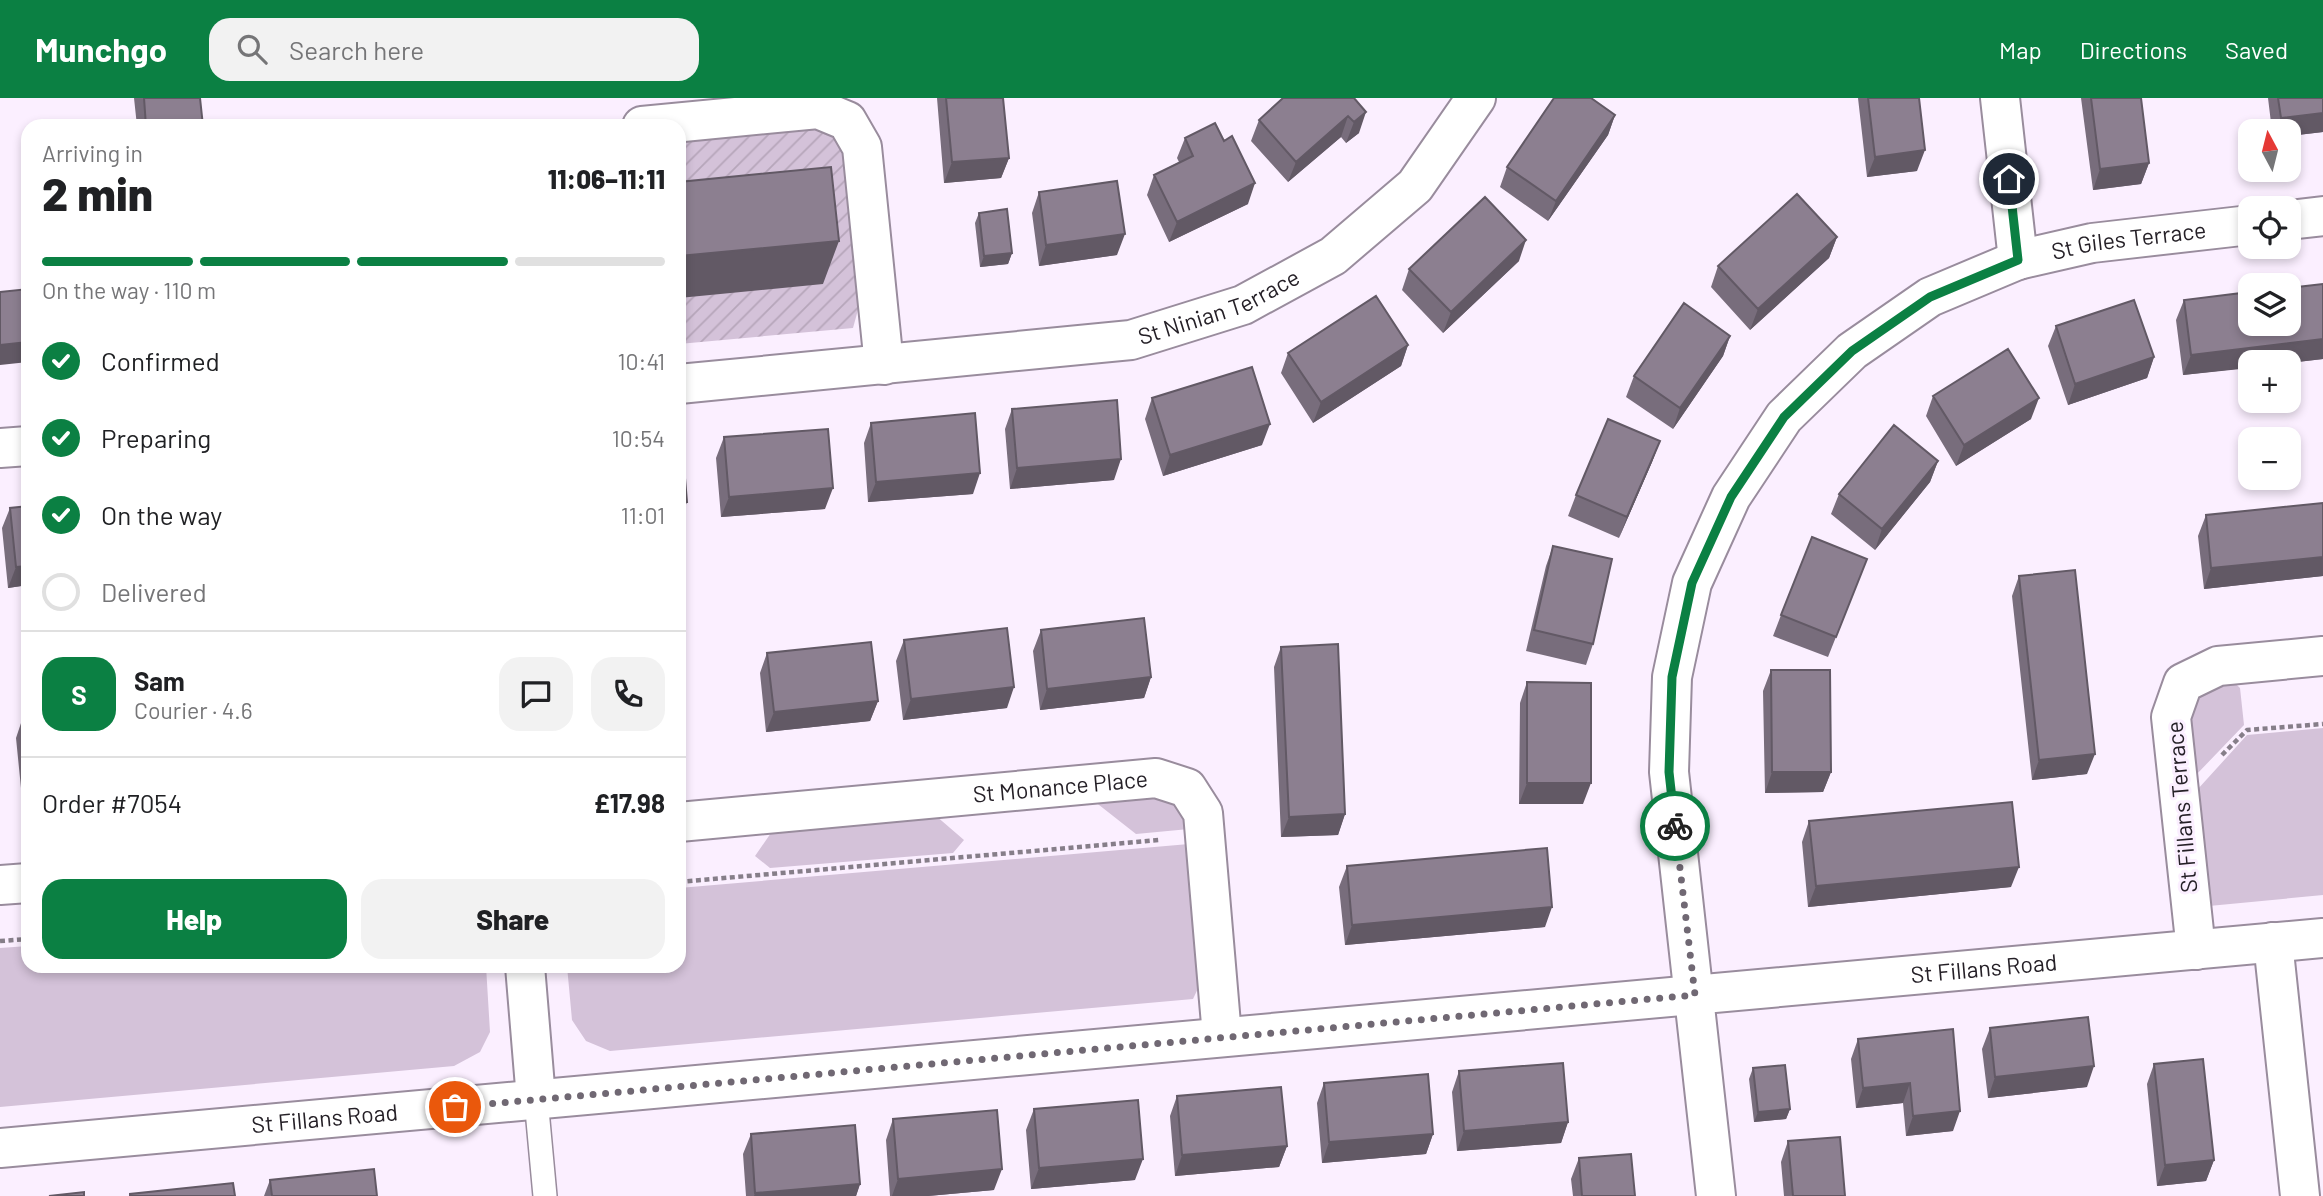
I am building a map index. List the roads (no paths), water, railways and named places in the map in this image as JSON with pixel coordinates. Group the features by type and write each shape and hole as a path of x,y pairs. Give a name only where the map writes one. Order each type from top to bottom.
{"street":[{"name":"St Ninian Terrace","path":"686,383 1131,340 1243,305 1333,256 1415,186 1476,98"},
{"path":"2000,98 2018,260"},
{"path":"686,122 818,109 847,121 862,146 884,365"},
{"path":"2301,219 2323,216"},
{"name":"St Giles Terrace","path":"1695,995 1669,772 1672,677 1692,583 1731,497 1784,417 1852,351 1930,297 2018,260 2092,243 2238,226"},
{"path":"0,449 21,447"},
{"name":"St Fillans Terrace","path":"2196,950 2171,717 2183,683 2218,666 2323,656"},
{"name":"St Monance Place","path":"686,821 1156,778 1187,788 1203,813 1223,1036"},
{"path":"0,885 21,884"},
{"name":"St Fillans Road","path":"0,1148 2323,938"},
{"path":"2273,942 2300,1196"},
{"path":"526,973 536,1099"},
{"path":"1695,995 1716,1196"}],"lane":[{"path":"536,1099 545,1196"}]}
